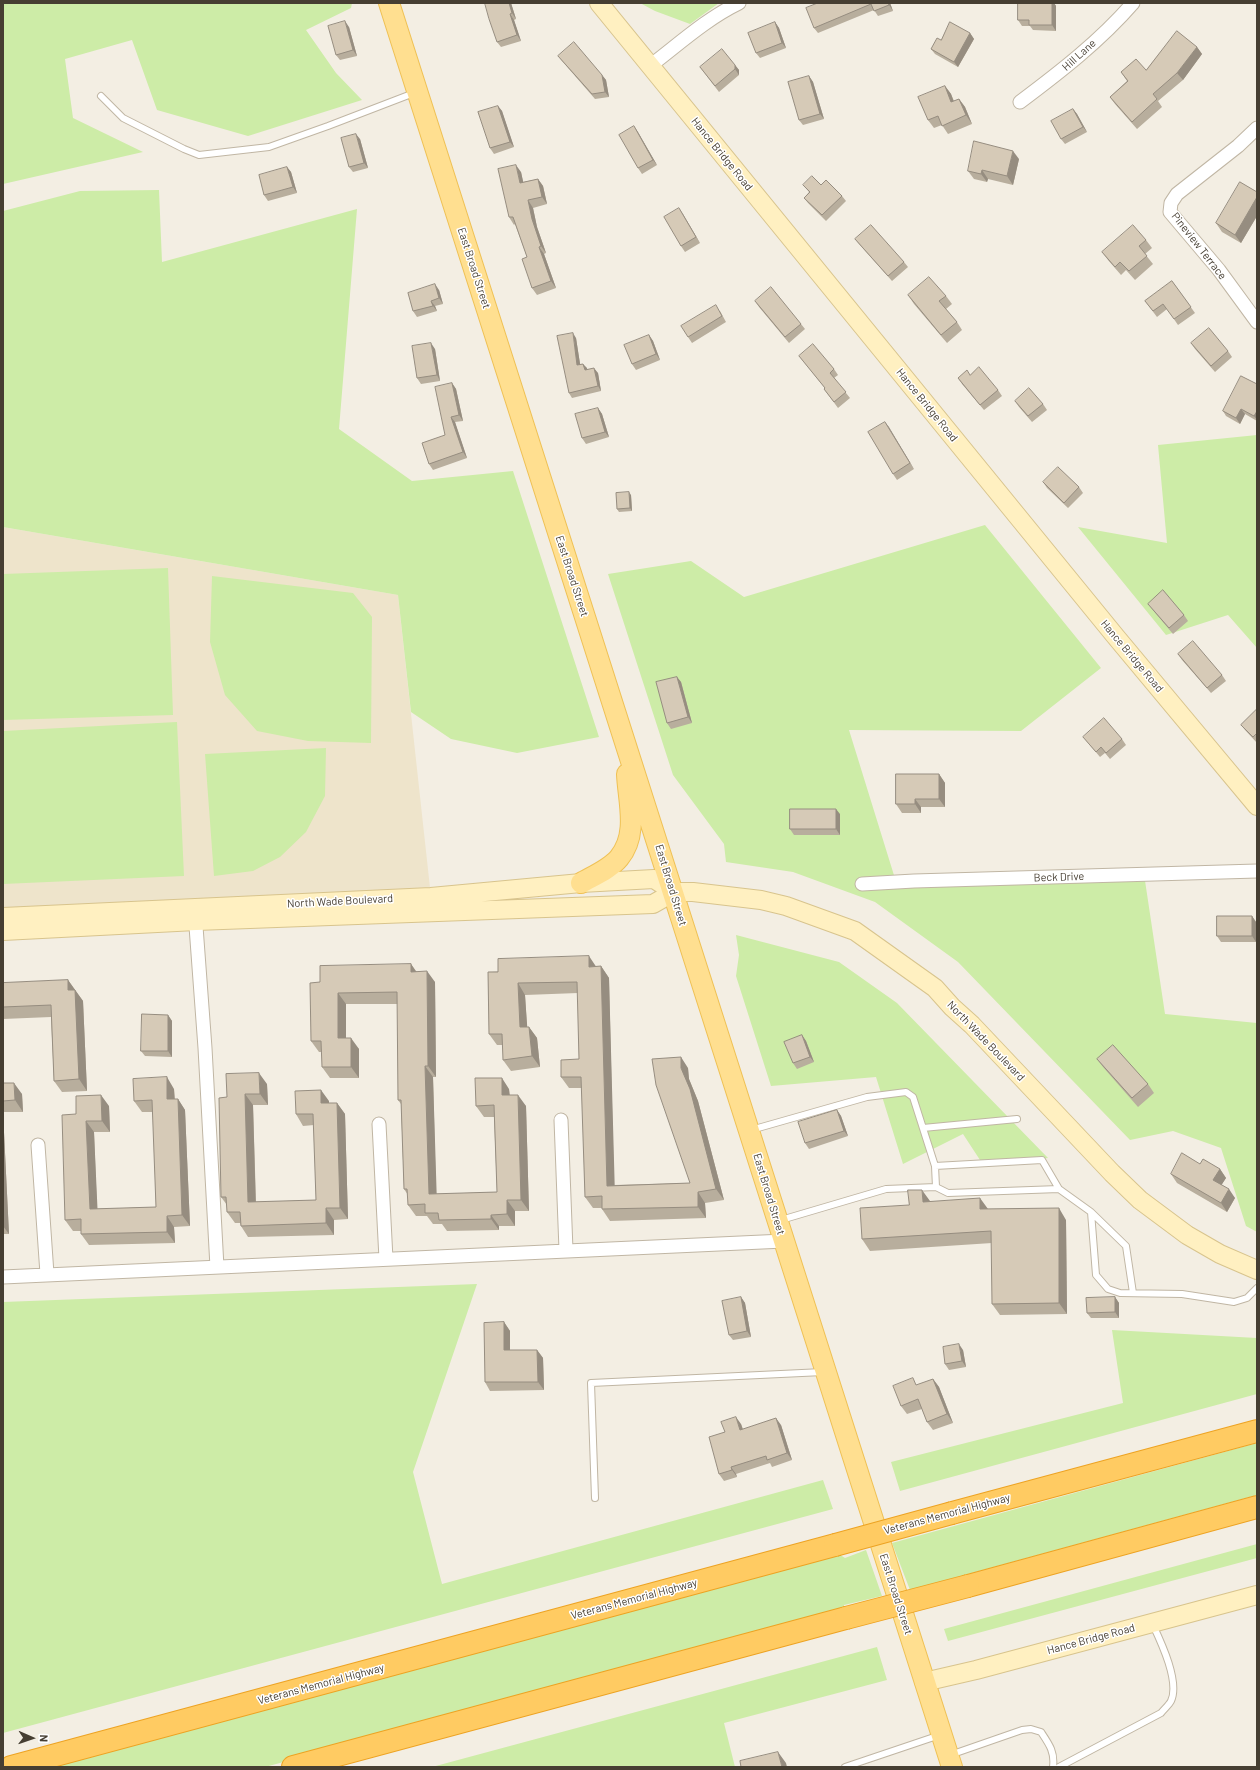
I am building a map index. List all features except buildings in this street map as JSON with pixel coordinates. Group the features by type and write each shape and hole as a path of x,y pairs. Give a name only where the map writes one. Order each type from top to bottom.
{"highway":[{"name":"Veterans Memorial Highway","path":"11,1767 1257,1431"},
{"path":"293,1767 1257,1507"}],"main road":[{"name":"East Broad Street","path":"389,3 674,892 825,1372 950,1761"},
{"name":"Hance Bridge Road","path":"599,3 1091,606 1257,806"},
{"path":"580,883 605,869 619,858 627,845 631,830 631,813 628,786 627,746"},
{"name":"North Wade Boulevard","path":"3,931 195,914 431,897 580,883 654,880 674,892"},
{"name":"North Wade Boulevard","path":"3,917 653,904 674,892 693,892 786,906 855,931 935,988 1112,1173 1144,1204 1187,1235 1220,1254 1257,1270"},
{"name":"Hance Bridge Road","path":"924,1682 976,1670 1257,1595"}],"street":[{"path":"650,66 705,24 725,10 739,3"},
{"name":"Hill Lane","path":"1020,102 1062,70 1107,30 1133,3"},
{"name":"Pineview Terrace","path":"1257,128 1238,146 1176,194 1171,203 1170,212 1218,270 1257,322"},
{"name":"Beck Drive","path":"862,884 914,881 1257,871"},
{"path":"195,914 205,1048 217,1267"},
{"path":"561,1120 566,1250"},
{"path":"379,1124 386,1259"},
{"path":"38,1145 47,1274"},
{"path":"3,1276 784,1241"}],"lane":[{"path":"101,96 123,118 199,155 268,147 328,126 418,91"},
{"path":"749,1130 867,1097 906,1092 913,1097 923,1128 935,1166 936,1187"},
{"path":"923,1128 1017,1119"},
{"path":"935,1166 1042,1160 1059,1189 1091,1212 1126,1246 1133,1293"},
{"path":"778,1221 886,1189 936,1187 948,1193 1059,1189"},
{"path":"1091,1212 1096,1275 1108,1289 1120,1293 1182,1294 1234,1302 1247,1298 1257,1288"},
{"path":"595,1498 591,1383 825,1372"},
{"path":"1060,1767 1161,1713 1171,1701 1173,1691 1172,1678 1167,1657 1152,1623"},
{"path":"950,1761 1022,1730 1031,1729 1041,1732 1052,1747 1054,1760 1053,1767"},
{"path":"845,1767 942,1735"}],"shaded area":[{"path":"3,527 398,595 431,897 3,917"}],"green space":[{"path":"3,3 352,3 351,8 306,30 336,73 362,100 248,136 157,110 132,40 65,59 73,118 143,152 3,184"},
{"path":"640,3 719,3 690,24 655,11"},
{"path":"159,190 162,262 357,209 339,429 412,481 513,471 599,737 517,753 451,739 411,712 398,595 3,527 3,211 80,191"},
{"path":"1257,435 1257,648 1228,615 1166,635 1078,527 1167,543 1158,445"},
{"path":"985,525 1101,668 1021,731 849,730 897,885 1144,874 1165,1014 1257,1023 1257,1232 1246,1226 1221,1148 1173,1131 1130,1140 958,962 875,902 793,872 726,862 724,844 673,775 608,574 691,561 744,597"},
{"path":"168,568 173,715 3,720 3,574"},
{"path":"212,576 353,593 372,617 371,743 308,741 257,731 225,695 210,642"},
{"path":"177,722 184,876 3,884 3,731"},
{"path":"326,748 325,796 306,832 280,857 253,871 214,876 205,754"},
{"path":"736,935 839,962 897,1003 1048,1158 980,1160 963,1134 903,1164 876,1077 771,1086 736,976 739,955"},
{"path":"477,1284 413,1472 442,1584 823,1480 833,1509 3,1733 3,1302"},
{"path":"1112,1330 1257,1338 1257,1394 900,1491 891,1462 1123,1403"},
{"path":"1257,1443 1257,1495 910,1590 892,1543"},
{"path":"1257,1544 1257,1558 948,1641 944,1629"},
{"path":"866,1550 882,1596 844,1605 844,1611 265,1767 44,1767 837,1553 845,1558"},
{"path":"877,1647 887,1680 724,1723 735,1767 432,1767"}]}
